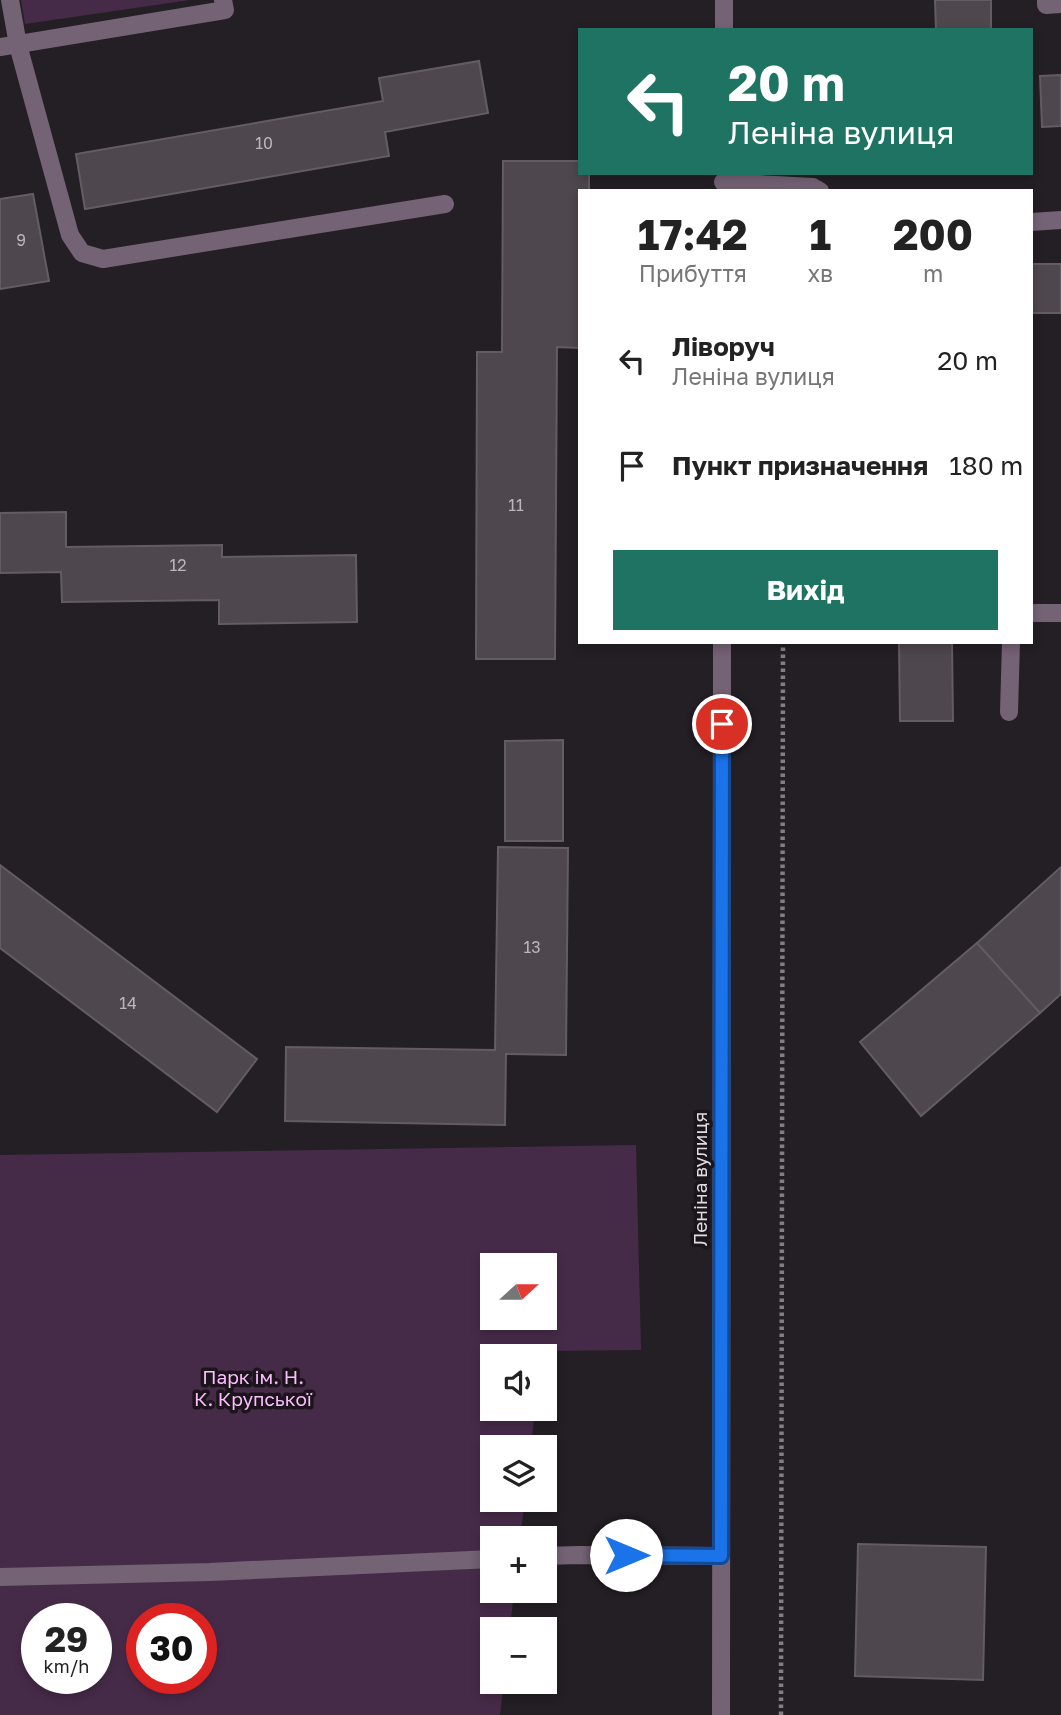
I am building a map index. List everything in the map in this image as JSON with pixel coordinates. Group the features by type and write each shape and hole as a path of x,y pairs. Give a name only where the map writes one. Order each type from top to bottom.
{"street":[{"path":"10,0 9,46 70,235 82,253 103,259 445,204"},
{"path":"9,46 225,10 223,0"},
{"path":"724,0 724,28"},
{"path":"1046,0 1046,5 1061,4"},
{"path":"723,182 816,189"},
{"path":"1033,222 1061,220"},
{"path":"1033,613 1061,613"},
{"name":"Леніна вулиця","path":"721,1715 722,644"},
{"path":"1009,712 1011,644"},
{"path":"557,1556 721,1556"},
{"path":"0,1577 210,1572 480,1560"}],"path":[{"path":"780,1715 783,644"}],"green space":[{"path":"21,0 190,0 25,24"},
{"name":"Парк ім. Н. К. Крупської","path":"636,1145 641,1350 557,1351 557,1344 480,1344 480,1421 534,1421 532,1435 480,1435 480,1512 523,1512 522,1526 480,1526 480,1603 513,1603 511,1617 480,1617 480,1694 503,1694 500,1715 0,1715 0,1155"}],"building":[{"path":"935,0 991,0 991,28 936,28"},
{"path":"479,61 488,113 385,132 389,156 85,209 76,154 383,101 379,78"},
{"path":"1061,75 1061,126 1042,127 1040,76"},
{"path":"503,161 578,161 578,175 589,175 589,189 578,189 578,348 557,347 555,659 476,659 477,352 502,352"},
{"path":"33,194 49,281 0,289 0,199"},
{"path":"1033,264 1061,264 1061,313 1033,313"},
{"path":"66,512 66,547 222,545 222,557 356,555 357,622 219,624 219,600 62,602 61,572 0,573 0,513"},
{"path":"899,644 952,644 953,721 900,721"},
{"path":"563,740 563,841 505,841 505,741"},
{"path":"498,847 568,848 566,1055 506,1054 505,1125 285,1121 286,1047 495,1050"},
{"path":"0,865 257,1059 217,1112 0,948"},
{"path":"1061,867 1061,994 1040,1013 977,943"},
{"path":"977,943 1040,1013 921,1116 860,1042"},
{"path":"858,1544 986,1547 983,1680 855,1676"}],"route":[{"path":"626,1555 721,1556 722,724"}]}
